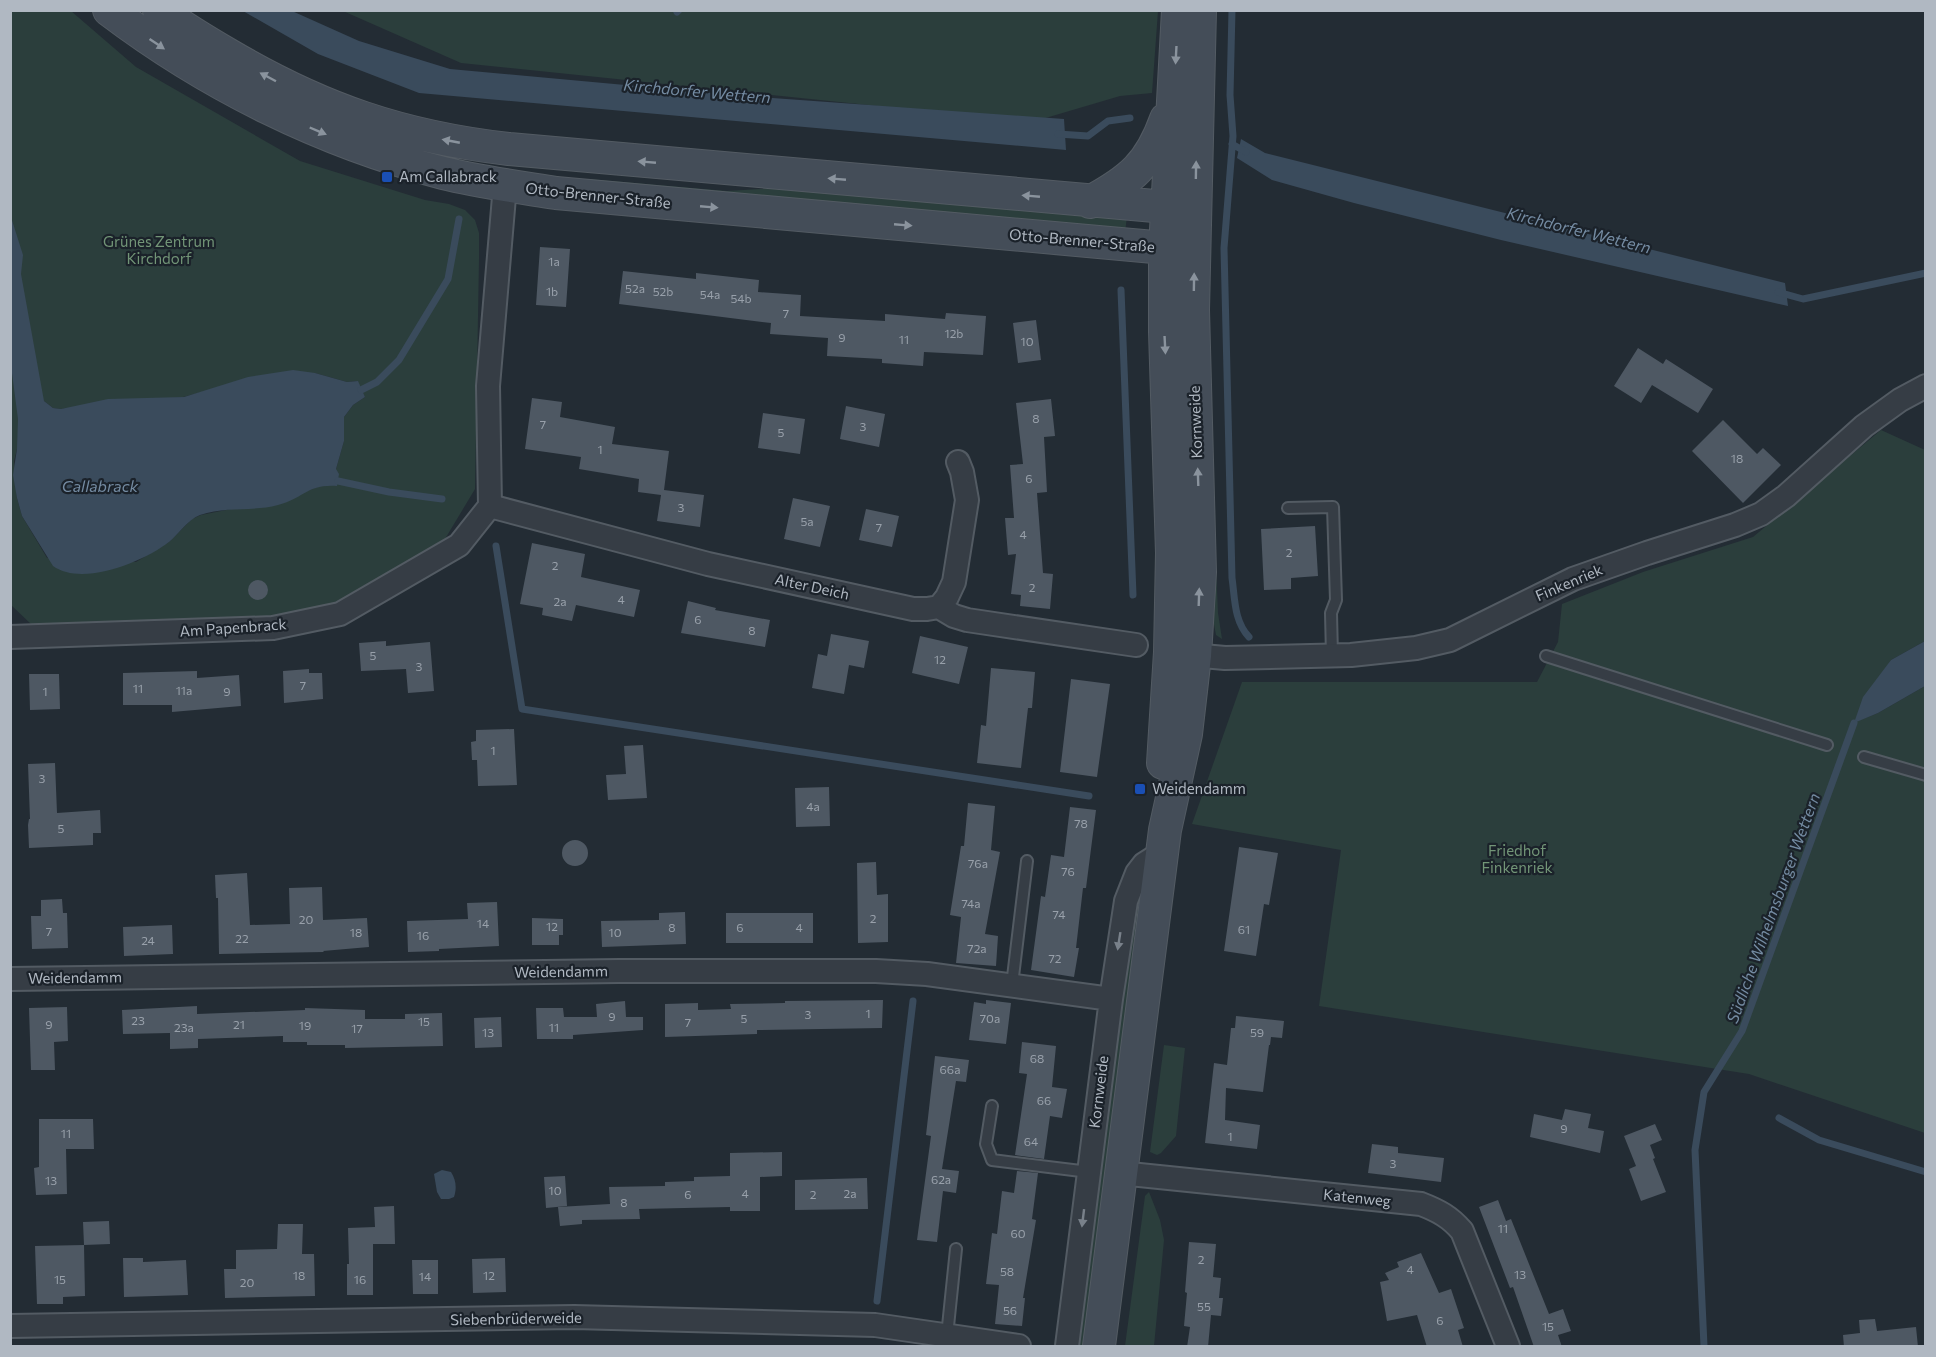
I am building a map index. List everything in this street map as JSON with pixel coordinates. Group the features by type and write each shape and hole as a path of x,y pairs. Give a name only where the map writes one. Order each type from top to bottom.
{"main road":[{"name":"Otto-Brenner-Straße","path":"109,10 187,64 301,124 415,165 460,177 556,193 1165,248 1180,241 1194,229"},
{"path":"159,10 249,67 324,105 403,130 456,142 509,149 1167,207 1194,229"},
{"name":"Kornweide","path":"1178,10 1165,248 1165,332 1172,503 1183,654"},
{"name":"Kornweide","path":"1099,1347 1164,841 1161,791 1183,654 1200,572 1193,310 1200,10"},
{"path":"1090,201 1121,184 1137,171 1161,134 1173,99"},
{"path":"505,185 509,149"}],"street":[{"path":"490,506 488,386 505,185"},
{"name":"Finkenriek","path":"1183,654 1225,658 1332,656 1416,648 1450,640 1583,575 1755,517 1786,496 1864,426 1900,400 1926,386"},
{"path":"958,462 962,471 967,500 954,582 947,597 939,606 954,616 967,620 1136,645"},
{"name":"Alter Deich","path":"490,506 719,567 913,609 939,606"},
{"name":"Am Papenbrack","path":"10,637 273,628 340,614 459,545 490,506"},
{"name":"Kornweide","path":"1067,1347 1111,999 1126,901 1131,884 1144,864 1164,841"},
{"name":"Weidendamm","path":"10,979 619,971 876,971 927,974 1111,999"},
{"name":"Katenweg","path":"1120,1173 1421,1204 1441,1212 1451,1218 1462,1231 1508,1347"},
{"name":"Siebenbrüderweide","path":"10,1326 574,1317 875,1325 1019,1347"}],"lane":[{"path":"1288,508 1333,507 1336,600 1331,614 1332,656"},
{"path":"1546,656 1827,745"},
{"path":"1864,757 1926,775"},
{"path":"1012,985 1027,861"},
{"path":"992,1106 986,1144 992,1160 1089,1172"},
{"path":"947,1336 956,1249"}],"green space":[{"name":"Grünes Zentrum Kirchdorf","path":"11,11 71,11 136,67 300,161 425,200 449,204 465,210 475,220 479,233 479,259 475,489 445,539 339,603 275,618 32,625 11,605","holes":["315,373 347,382 357,381 365,397 353,405 344,417 344,441 336,469 323,485 243,509 236,508 201,515 192,519 169,542 136,562 47,558 22,516 17,498 14,461 17,449 44,401 53,408 61,409 183,397"]},
{"path":"343,11 1158,11 1152,93 1120,96 1032,122 461,63"},
{"path":"589,179 727,191 790,187 1127,215 1125,234 589,186"},
{"path":"1205,309 1209,309 1209,399 1218,613 1222,639 1216,635 1212,614"},
{"name":"Friedhof Finkenriek","path":"1881,430 1925,450 1925,641 1891,660 1855,722 1878,713 1925,686 1925,1133 1749,1074 1319,1006 1341,850 1192,824 1242,682 1537,682 1558,642 1562,604 1643,572 1753,537"},
{"path":"1144,880 1085,1346 1073,1346 1131,901"},
{"path":"1164,1045 1185,1048 1176,1136 1157,1155 1150,1152"},
{"path":"1149,1192 1160,1220 1164,1240 1154,1346 1125,1346 1145,1196"}],"water":[{"path":"243,11 292,11 359,41 450,69 745,96 1064,119 1066,150 419,93 318,54"},
{"path":"1241,139 1265,153 1785,283 1788,306 1501,240 1272,180 1237,158"},
{"name":"Callabrack","path":"10,214 23,255 21,274 44,401 53,408 61,409 108,399 184,397 248,377 293,370 315,373 347,382 358,381 365,397 353,405 344,417 344,441 336,469 339,474 337,486 319,487 286,502 268,507 210,512 200,515 191,520 158,550 129,564 112,569 80,574 65,572 53,566 22,516 13,475 18,419 10,358"},
{"path":"1925,641 1925,686 1878,713 1854,723 1863,697 1891,660"},
{"path":"442,1170 451,1172 455,1181 454,1197 449,1199 441,1199 437,1192 434,1174"}],"building":[{"path":"540,247 570,249 566,307 536,305"},
{"path":"623,271 696,279 696,273 759,280 758,292 801,295 800,316 885,321 885,314 945,319 946,313 986,316 983,355 924,352 923,366 882,363 882,359 827,356 828,338 770,334 771,323 619,304"},
{"path":"1036,320 1041,360 1018,363 1013,323"},
{"path":"1638,348 1663,364 1666,359 1713,389 1698,413 1652,385 1641,403 1614,386"},
{"path":"532,398 562,402 560,417 615,427 612,444 669,451 664,490 704,495 700,527 657,521 661,495 638,492 639,479 579,469 581,457 525,449"},
{"path":"1051,399 1055,436 1044,437 1047,492 1037,493 1043,573 1053,574 1050,609 1020,606 1021,595 1011,594 1016,554 1008,555 1005,518 1014,518 1010,465 1023,464 1016,403"},
{"path":"846,406 885,414 879,447 840,439"},
{"path":"763,413 805,419 800,454 758,448"},
{"path":"1723,420 1757,454 1763,448 1781,465 1743,503 1692,451"},
{"path":"793,498 830,506 820,547 784,539"},
{"path":"866,509 899,516 892,547 859,540"},
{"path":"1315,526 1318,576 1291,578 1291,589 1264,590 1261,529"},
{"path":"532,543 585,554 581,577 640,590 634,617 576,605 572,621 542,615 543,608 520,604"},
{"path":"258,580 265,583 268,590 265,597 258,600 251,597 248,590 251,583"},
{"path":"688,601 716,608 715,610 770,620 765,647 681,633"},
{"path":"831,634 869,641 864,668 849,665 844,694 812,688 818,654 827,656"},
{"path":"920,636 968,647 959,684 912,673"},
{"path":"386,641 386,646 430,642 434,691 408,693 406,669 361,671 359,643"},
{"path":"991,668 1035,672 1032,708 1028,708 1021,768 977,763 981,725 986,726"},
{"path":"309,669 309,673 322,673 323,699 284,703 283,671"},
{"path":"197,671 197,678 239,675 241,706 172,712 172,705 123,705 123,673"},
{"path":"29,674 59,674 60,709 30,710"},
{"path":"1071,679 1110,684 1097,777 1060,772"},
{"path":"514,729 517,785 478,786 477,760 472,760 471,742 476,741 476,730"},
{"path":"643,745 647,798 608,800 606,775 626,774 624,746"},
{"path":"55,763 57,813 100,810 101,833 93,833 93,845 29,848 28,764"},
{"path":"829,787 830,826 796,827 795,788"},
{"path":"968,803 995,806 991,850 1000,852 985,934 998,936 996,966 956,963 961,917 950,915 961,846 964,846"},
{"path":"1070,807 1096,810 1086,888 1083,888 1076,948 1079,948 1074,977 1031,970 1041,896 1045,897 1051,855 1064,857"},
{"path":"575,840 584,844 588,853 584,862 575,866 566,862 562,853 566,844"},
{"path":"1239,847 1278,853 1269,905 1264,904 1256,956 1224,951"},
{"path":"876,862 877,895 888,894 888,942 858,943 857,863"},
{"path":"247,873 250,925 290,924 289,888 322,887 323,920 367,918 369,947 324,952 219,954 218,898 216,898 215,875"},
{"path":"62,899 63,913 67,913 68,948 32,949 31,916 41,916 41,900"},
{"path":"497,902 499,946 408,952 407,921 468,919 467,903"},
{"path":"685,912 686,944 602,947 601,921 659,920 659,913"},
{"path":"726,913 813,913 813,943 726,943"},
{"path":"532,918 563,919 563,935 559,935 559,945 532,945"},
{"path":"172,925 173,954 124,956 123,927"},
{"path":"883,1000 882,1028 757,1030 757,1034 665,1037 665,1004 698,1003 698,1010 731,1009 730,1004 785,1003 785,1001"},
{"path":"986,1000 1011,1003 1006,1044 969,1040 974,1002 986,1004"},
{"path":"625,1001 626,1017 643,1017 643,1030 573,1035 573,1039 537,1039 536,1008 563,1008 564,1017 597,1017 596,1004"},
{"path":"197,1006 197,1014 305,1010 305,1008 365,1010 365,1019 405,1019 405,1014 442,1013 443,1046 345,1048 345,1045 307,1045 307,1042 283,1042 283,1036 198,1039 198,1048 170,1049 170,1033 123,1034 122,1010"},
{"path":"67,1007 68,1041 54,1042 55,1070 31,1070 29,1008"},
{"path":"1236,1016 1284,1021 1282,1038 1271,1037 1263,1092 1226,1088 1225,1120 1260,1125 1257,1149 1205,1143 1214,1063 1227,1065 1231,1028 1235,1028"},
{"path":"501,1017 502,1047 475,1048 474,1018"},
{"path":"1022,1042 1056,1046 1052,1087 1067,1089 1062,1118 1050,1116 1044,1159 1015,1155 1027,1074 1019,1073"},
{"path":"935,1056 969,1060 966,1082 956,1081 942,1169 959,1171 956,1193 943,1191 937,1242 917,1240 931,1136 926,1135"},
{"path":"1565,1109 1591,1114 1588,1128 1604,1131 1600,1153 1530,1137 1534,1114 1562,1120"},
{"path":"39,1119 93,1119 94,1149 66,1149 67,1194 36,1195 34,1168 39,1167"},
{"path":"1655,1124 1662,1140 1650,1145 1666,1192 1641,1201 1629,1169 1636,1166 1624,1136"},
{"path":"1372,1144 1398,1147 1398,1153 1444,1158 1441,1182 1368,1173"},
{"path":"782,1152 782,1176 760,1177 760,1211 730,1211 730,1207 639,1209 640,1219 582,1220 582,1224 560,1226 558,1207 610,1204 609,1187 665,1186 665,1182 694,1181 694,1177 730,1176 730,1153"},
{"path":"1017,1171 1038,1173 1032,1219 1036,1220 1023,1298 1025,1298 1022,1326 995,1324 999,1285 986,1284 992,1233 997,1234 1002,1191 1014,1193"},
{"path":"565,1176 567,1206 546,1208 544,1177"},
{"path":"867,1178 868,1209 795,1210 795,1180"},
{"path":"1498,1200 1506,1221 1511,1219 1549,1314 1563,1309 1571,1331 1558,1335 1562,1347 1534,1347 1513,1287 1510,1288 1479,1207"},
{"path":"394,1206 395,1244 373,1244 373,1295 347,1295 348,1228 375,1227 374,1207"},
{"path":"109,1221 110,1244 84,1245 83,1222"},
{"path":"278,1224 303,1224 302,1254 314,1254 315,1296 225,1298 224,1269 236,1269 236,1250 277,1249"},
{"path":"1189,1242 1216,1244 1213,1277 1221,1278 1219,1298 1223,1298 1221,1316 1211,1315 1208,1347 1187,1347 1190,1327 1184,1326"},
{"path":"84,1245 85,1296 63,1297 63,1304 37,1304 35,1246"},
{"path":"1421,1253 1439,1293 1451,1289 1464,1328 1458,1330 1463,1347 1427,1347 1417,1315 1387,1321 1380,1282 1389,1280 1385,1273 1399,1267 1397,1262"},
{"path":"123,1258 143,1258 143,1262 186,1260 188,1295 124,1297"},
{"path":"505,1258 506,1292 473,1293 472,1259"},
{"path":"412,1260 438,1260 438,1294 413,1294"},
{"path":"1875,1319 1877,1331 1916,1327 1918,1347 1844,1347 1843,1335 1860,1333 1859,1320"}],"waterway":[{"path":"1232,10 1230,95 1233,136 1224,248 1232,578 1240,624 1249,637"},
{"name":"Kirchdorfer Wettern","path":"1058,134 1088,136 1108,121 1130,118"},
{"name":"Kirchdorfer Wettern","path":"1232,144 1246,152"},
{"path":"361,390 377,382 399,360 448,279 459,219"},
{"name":"Kirchdorfer Wettern","path":"1778,292 1803,299 1926,273"},
{"path":"1121,290 1133,595"},
{"path":"338,481 389,492 442,499"},
{"path":"496,546 522,709 1089,796"},
{"name":"Südliche Wilhelmsburger Wettern","path":"1704,1346 1695,1150 1704,1092 1742,1031 1854,723"},
{"path":"877,1301 913,1001"},
{"path":"1779,1118 1819,1140 1926,1172"}],"place":[{"name":"Am Callabrack","path":"387,177"},
{"name":"Weidendamm","path":"1140,789"}]}
